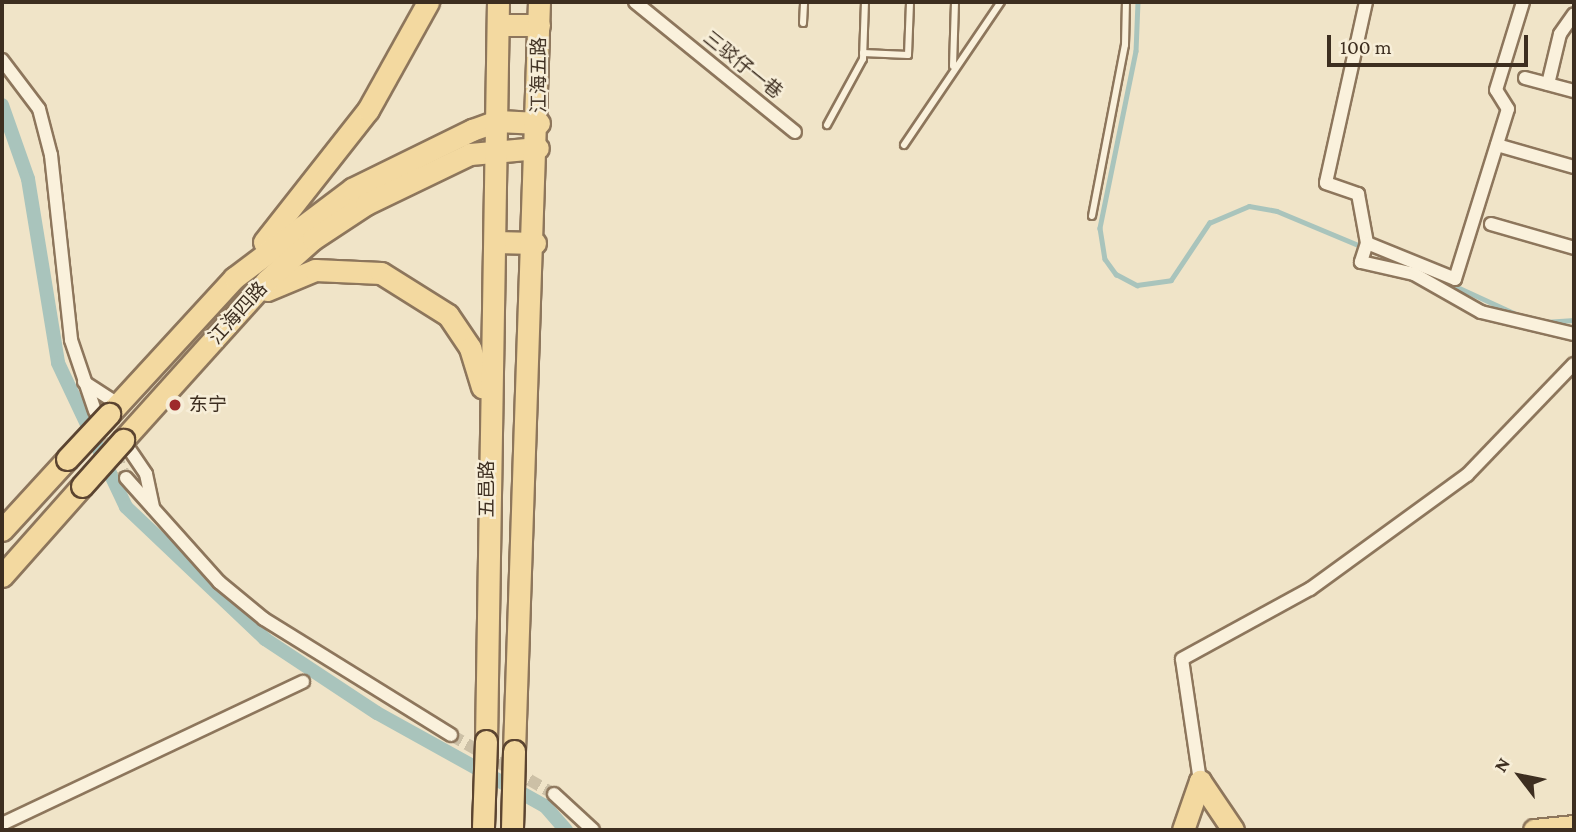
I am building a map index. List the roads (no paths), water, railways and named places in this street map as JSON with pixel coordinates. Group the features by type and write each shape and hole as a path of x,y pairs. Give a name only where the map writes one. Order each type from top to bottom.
{"main road":[{"path":"234,278 368,110 428,2"},
{"path":"496,147 498,2"},
{"name":"江海五路","path":"538,148 539,2"},
{"path":"498,25 539,25"},
{"path":"497,121 539,123"},
{"name":"江海四路","path":"2,530 108,410 234,278 300,225 409,158 497,121"},
{"name":"江海四路","path":"2,576 247,302 313,239 416,178 496,147 538,148"},
{"name":"五邑路","path":"483,829 486,741 487,402 495,242 496,147"},
{"name":"五邑路","path":"512,829 538,148"},
{"path":"409,158 416,178"},
{"path":"495,242 535,243"},
{"path":"247,302 315,270 381,273 448,315 470,348 487,402"},
{"path":"1183,830 1200,781"},
{"path":"1200,781 1233,830"},
{"path":"1534,830 1574,826"}],"street":[{"name":"三驳仔一巷","path":"635,2 796,132"},
{"path":"1366,2 1326,183 1358,194 1366,244 1362,260 1414,274 1481,312 1574,334"},
{"path":"1366,244 1455,279 1508,109 1496,90 1523,2"},
{"path":"1548,84 1560,34 1574,13"},
{"path":"2,60 39,109 51,155 71,340 83,382 108,410"},
{"path":"1525,78 1574,91"},
{"path":"1497,145 1574,167"},
{"path":"1491,224 1574,248"},
{"path":"1200,781 1182,659 1310,589 1467,475 1574,364"},
{"path":"83,382 108,410"},
{"path":"123,440 146,474 153,509"},
{"path":"126,478 219,582 264,619 451,735"},
{"path":"2,824 303,682"},
{"path":"554,794 593,830"}],"lane":[{"path":"803,23 804,2"},
{"path":"827,125 863,53 865,2"},
{"path":"863,53 908,55 910,2"},
{"path":"953,67 955,2"},
{"path":"904,145 953,67 1001,2"},
{"path":"1092,216 1125,45 1126,2"}],"waterway":[{"path":"1138,2 1136,51 1100,228 1105,259 1116,274 1137,285 1171,280 1209,223 1249,206 1277,211 1392,259"},
{"path":"2,105 28,179 58,363 126,507 265,639 377,713 545,806 566,830"},
{"path":"1442,280 1516,314"},
{"path":"1545,322 1574,320"}],"tunnel":[{"path":"100,421 126,478"},
{"path":"451,735 554,794"}],"place":[{"name":"东宁","path":"175,405"}]}
